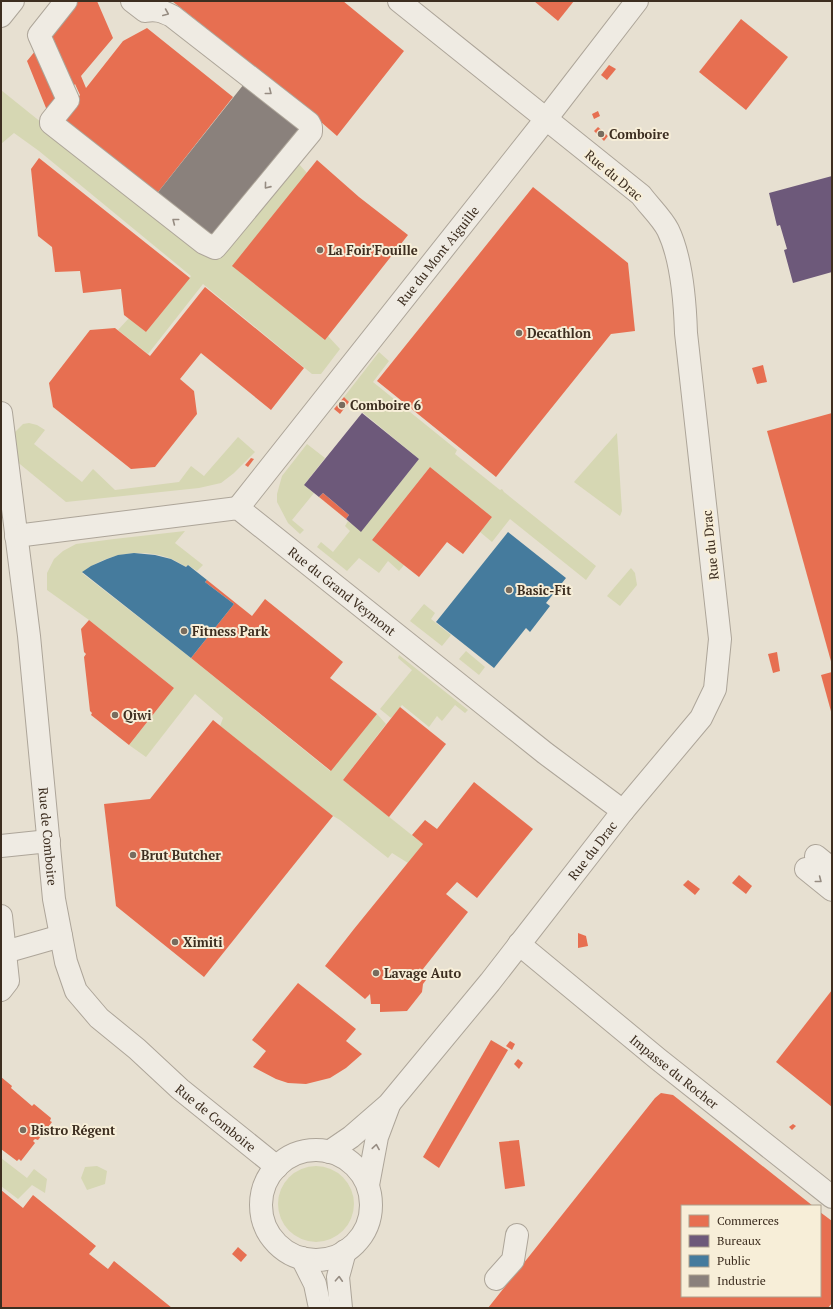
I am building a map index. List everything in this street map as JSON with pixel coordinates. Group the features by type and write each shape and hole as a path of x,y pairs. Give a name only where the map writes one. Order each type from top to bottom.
{"street":[{"path":"1,16 13,1"},
{"path":"66,1 39,35 68,100 51,123 204,244 215,248 311,132 312,128 309,123 172,16 154,9 145,11 132,1"},
{"name":"Rue du Drac","path":"389,1104 490,982 623,812 701,718 715,689 720,639 686,334 685,301 676,251 667,229 641,195 399,1"},
{"name":"Rue du Mont Aiguille","path":"238,508 546,119 637,1"},
{"name":"Rue de Comboire","path":"1,413 29,636 54,899 66,962 76,991 99,1018 137,1049 180,1089 277,1167"},
{"path":"16,536 238,508"},
{"name":"Rue du Grand Veymont","path":"238,508 545,753 623,812"},
{"path":"1,846 49,841"},
{"path":"818,865 832,890"},
{"path":"1,916 8,981 1,990"},
{"path":"5,952 61,936"},
{"name":"Impasse du Rocher","path":"519,944 658,1059 832,1197"},
{"path":"329,1152 351,1137 389,1104"},
{"path":"368,1185 361,1172 342,1156 321,1150 302,1152 289,1158 277,1167 266,1184 262,1197 262,1214 265,1224 269,1233 280,1246 292,1254 302,1258 322,1259 334,1257 357,1242 363,1234 367,1224 371,1206 368,1185 377,1137 389,1104"},
{"path":"496,1279 513,1260 517,1235"},
{"path":"341,1308 338,1276 345,1251"},
{"path":"302,1258 315,1284 320,1308"}],"green space":[{"path":"1,90 210,258 221,256 297,162 307,173 233,266 328,336 340,349 321,374 312,374 203,284 148,354 118,330 129,318 146,332 191,276 39,151 14,133 1,144"},
{"path":"379,352 389,361 373,382 457,450 455,454 500,490 502,489 596,566 586,580 510,519 492,542 480,532 492,517 430,467 372,540 404,565 399,571 388,561 379,573 359,558 347,571 317,547 321,542 333,552 350,531 345,526 348,521 361,531 419,459 344,397"},
{"path":"29,423 37,425 45,430 34,444 82,482 93,469 115,490 179,482 191,466 204,476 238,437 255,452 234,473 221,483 199,488 66,502 15,460 15,432 23,424"},
{"path":"617,433 622,511 620,516 574,482"},
{"path":"307,444 325,458 304,485 314,493 292,520 304,530 300,534 288,523 277,502 277,494 282,476"},
{"path":"185,531 175,543 203,565 197,571 188,565 186,567 169,558 147,553 135,553 124,554 102,561 91,566 82,573 191,658 330,771 377,714 386,724 343,780 423,844 408,863 392,853 388,858 333,816 220,726 223,718 195,694 146,757 129,745 174,688 89,620 47,590 47,573 54,559 63,551 76,544"},
{"path":"631,568 635,573 637,585 620,606 607,596"},
{"path":"424,604 435,613 431,619 451,635 442,646 410,621"},
{"path":"466,651 485,667 479,675 459,659"},
{"path":"399,655 468,710 465,713 455,705 442,721 437,716 429,727 402,705 391,718 380,709 412,670 398,658"},
{"path":"1,1158 27,1178 34,1169 47,1179 45,1193 32,1185 18,1199 1,1186"},
{"path":"97,1166 107,1171 105,1184 87,1190 81,1178 85,1167"},
{"path":"316,1166 331,1169 343,1177 351,1189 354,1204 351,1219 343,1231 331,1239 316,1242 301,1239 289,1231 281,1219 278,1204 281,1189 289,1177 301,1169"}],"building: Commerces":[{"path":"76,1 97,1 113,38 81,76 86,88 123,41 147,28 233,97 155,196 60,120 80,95 75,84 52,114 46,108 27,61"},
{"path":"172,1 343,1 404,51 337,136 289,94"},
{"path":"534,1 574,1 558,21"},
{"path":"741,19 788,57 746,110 699,72"},
{"path":"609,65 616,69 607,80 601,75"},
{"path":"598,111 600,116 594,119 592,114"},
{"name":"Comboire","path":"598,127 608,136 604,141 594,131"},
{"path":"39,158 190,278 146,332 124,315 121,289 83,293 80,271 55,272 52,247 38,236 31,169"},
{"name":"La Foir'Fouille","path":"317,160 359,197 408,235 325,340 232,266"},
{"name":"Decathlon","path":"533,187 628,263 635,331 611,334 496,477 377,381"},
{"path":"205,287 304,368 271,410 201,353 180,379 194,391 197,414 155,467 131,469 53,407 49,383 90,330 115,328 150,356"},
{"path":"763,365 767,382 757,384 752,368"},
{"name":"Comboire 6","path":"344,397 349,402 340,414 334,409"},
{"path":"832,413 832,665 767,431"},
{"path":"251,458 254,459 248,467 245,465"},
{"path":"430,467 492,517 463,554 447,542 419,577 372,540"},
{"path":"323,493 349,515 346,519 319,497"},
{"path":"207,580 252,616 265,599 343,662 330,678 377,714 331,771 191,658 234,604 205,582"},
{"path":"89,620 174,688 129,745 91,715 92,713 90,711 84,657 86,654 84,652 81,629"},
{"path":"777,652 780,671 773,673 768,654"},
{"path":"832,672 832,715 821,675"},
{"path":"400,707 446,744 389,817 343,780"},
{"path":"213,720 333,816 204,977 116,906 104,804 150,799"},
{"path":"474,782 533,829 477,898 457,882 446,894 468,912 423,969 425,970 426,980 423,984 422,992 407,1011 380,1012 380,1004 371,1004 370,994 365,999 325,966 423,844 412,835 425,820 437,829"},
{"path":"739,875 752,886 746,894 732,883"},
{"path":"688,880 700,889 695,895 683,885"},
{"path":"578,933 586,936 588,946 578,948"},
{"path":"298,983 356,1029 346,1041 362,1054 346,1068 330,1078 306,1084 288,1083 276,1079 253,1067 266,1051 252,1040"},
{"path":"832,990 832,1107 776,1062"},
{"path":"491,1040 508,1050 439,1168 423,1157"},
{"path":"510,1041 515,1044 512,1050 506,1046"},
{"path":"518,1059 523,1063 519,1069 514,1064"},
{"name":"Bistro Régent","path":"1,1077 12,1086 11,1088 32,1106 34,1104 51,1118 50,1121 52,1122 38,1140 35,1139 33,1141 35,1143 21,1161 19,1159 17,1161 1,1149"},
{"path":"661,1093 673,1095 812,1205 681,1205 681,1297 821,1297 821,1213 832,1221 832,1303 828,1308 488,1308 655,1098"},
{"path":"793,1124 796,1126 792,1130 789,1127"},
{"path":"519,1140 525,1186 505,1189 499,1142"},
{"path":"1,1190 23,1208 33,1195 96,1246 89,1254 108,1269 114,1261 172,1308 1,1308"},
{"path":"238,1247 247,1255 241,1262 232,1254"}],"building: Bureaux":[{"path":"832,176 832,272 793,283 784,250 787,249 780,225 777,226 769,193"},
{"path":"362,413 419,459 361,532 346,519 349,515 323,493 319,497 304,485"}],"building: Public":[{"name":"Basic-Fit","path":"508,532 566,578 546,603 550,606 530,632 526,628 494,668 436,622"},
{"name":"Fitness Park","path":"134,553 155,555 171,559 186,567 188,565 207,580 205,582 234,604 191,658 82,572 107,559 118,555"}],"building: Industrie":[{"path":"244,84 301,129 211,241 155,196"}],"place":[{"name":"Comboire","path":"601,134"},
{"name":"La Foir'Fouille","path":"320,250"},
{"name":"Decathlon","path":"519,333"},
{"name":"Comboire 6","path":"342,405"},
{"name":"Basic-Fit","path":"509,590"},
{"name":"Fitness Park","path":"184,631"},
{"name":"Qiwi","path":"115,715"},
{"name":"Brut Butcher","path":"133,855"},
{"name":"Ximiti","path":"175,942"},
{"name":"Lavage Auto","path":"376,973"},
{"name":"Bistro Régent","path":"23,1130"}]}
